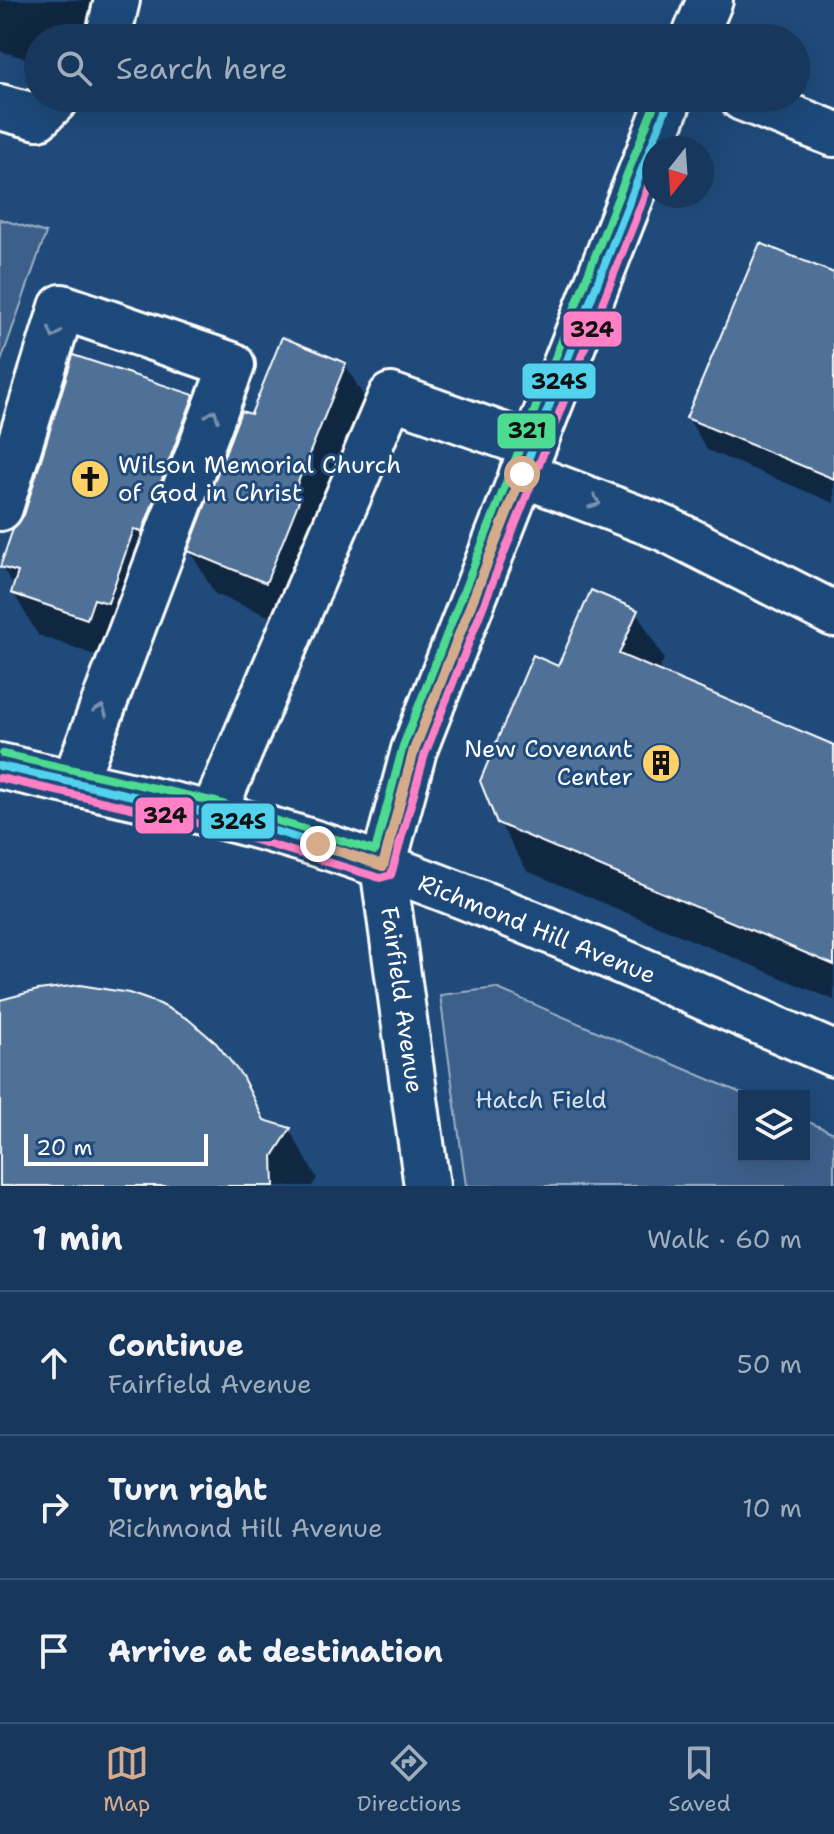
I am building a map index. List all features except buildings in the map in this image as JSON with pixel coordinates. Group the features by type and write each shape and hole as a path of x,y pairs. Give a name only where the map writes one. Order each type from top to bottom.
{"main road":[{"path":"111,24 117,0"},
{"path":"700,24 710,0"},
{"path":"0,107 38,117 43,112"},
{"name":"Fairfield Avenue","path":"427,1186 383,866 414,750 665,112"},
{"path":"778,112 834,134"},
{"path":"0,508 62,307 232,365 74,783"},
{"path":"213,814 391,396 528,460 834,614"},
{"name":"Richmond Hill Avenue","path":"0,766 213,814 383,866 543,929 833,1051"}],"green space":[{"path":"0,219 46,233 0,364"},
{"name":"Hatch Field","path":"496,988 738,1092 738,1162 810,1162 810,1123 834,1133 834,1186 466,1186 440,995"}],"transit line":[{"name":"321","path":"3,754 216,802 375,851 403,746 652,112"},
{"name":"324S","path":"0,766 213,814 383,866 414,750 665,112"},
{"name":"324","path":"0,778 210,826 380,878 391,875 425,754 642,202"}],"place":[{"name":"Wilson Memorial Church of God in Christ","path":"90,479"},
{"name":"New Covenant Center","path":"661,763"}],"route":[{"path":"318,844 383,866 414,750 522,474"}]}
